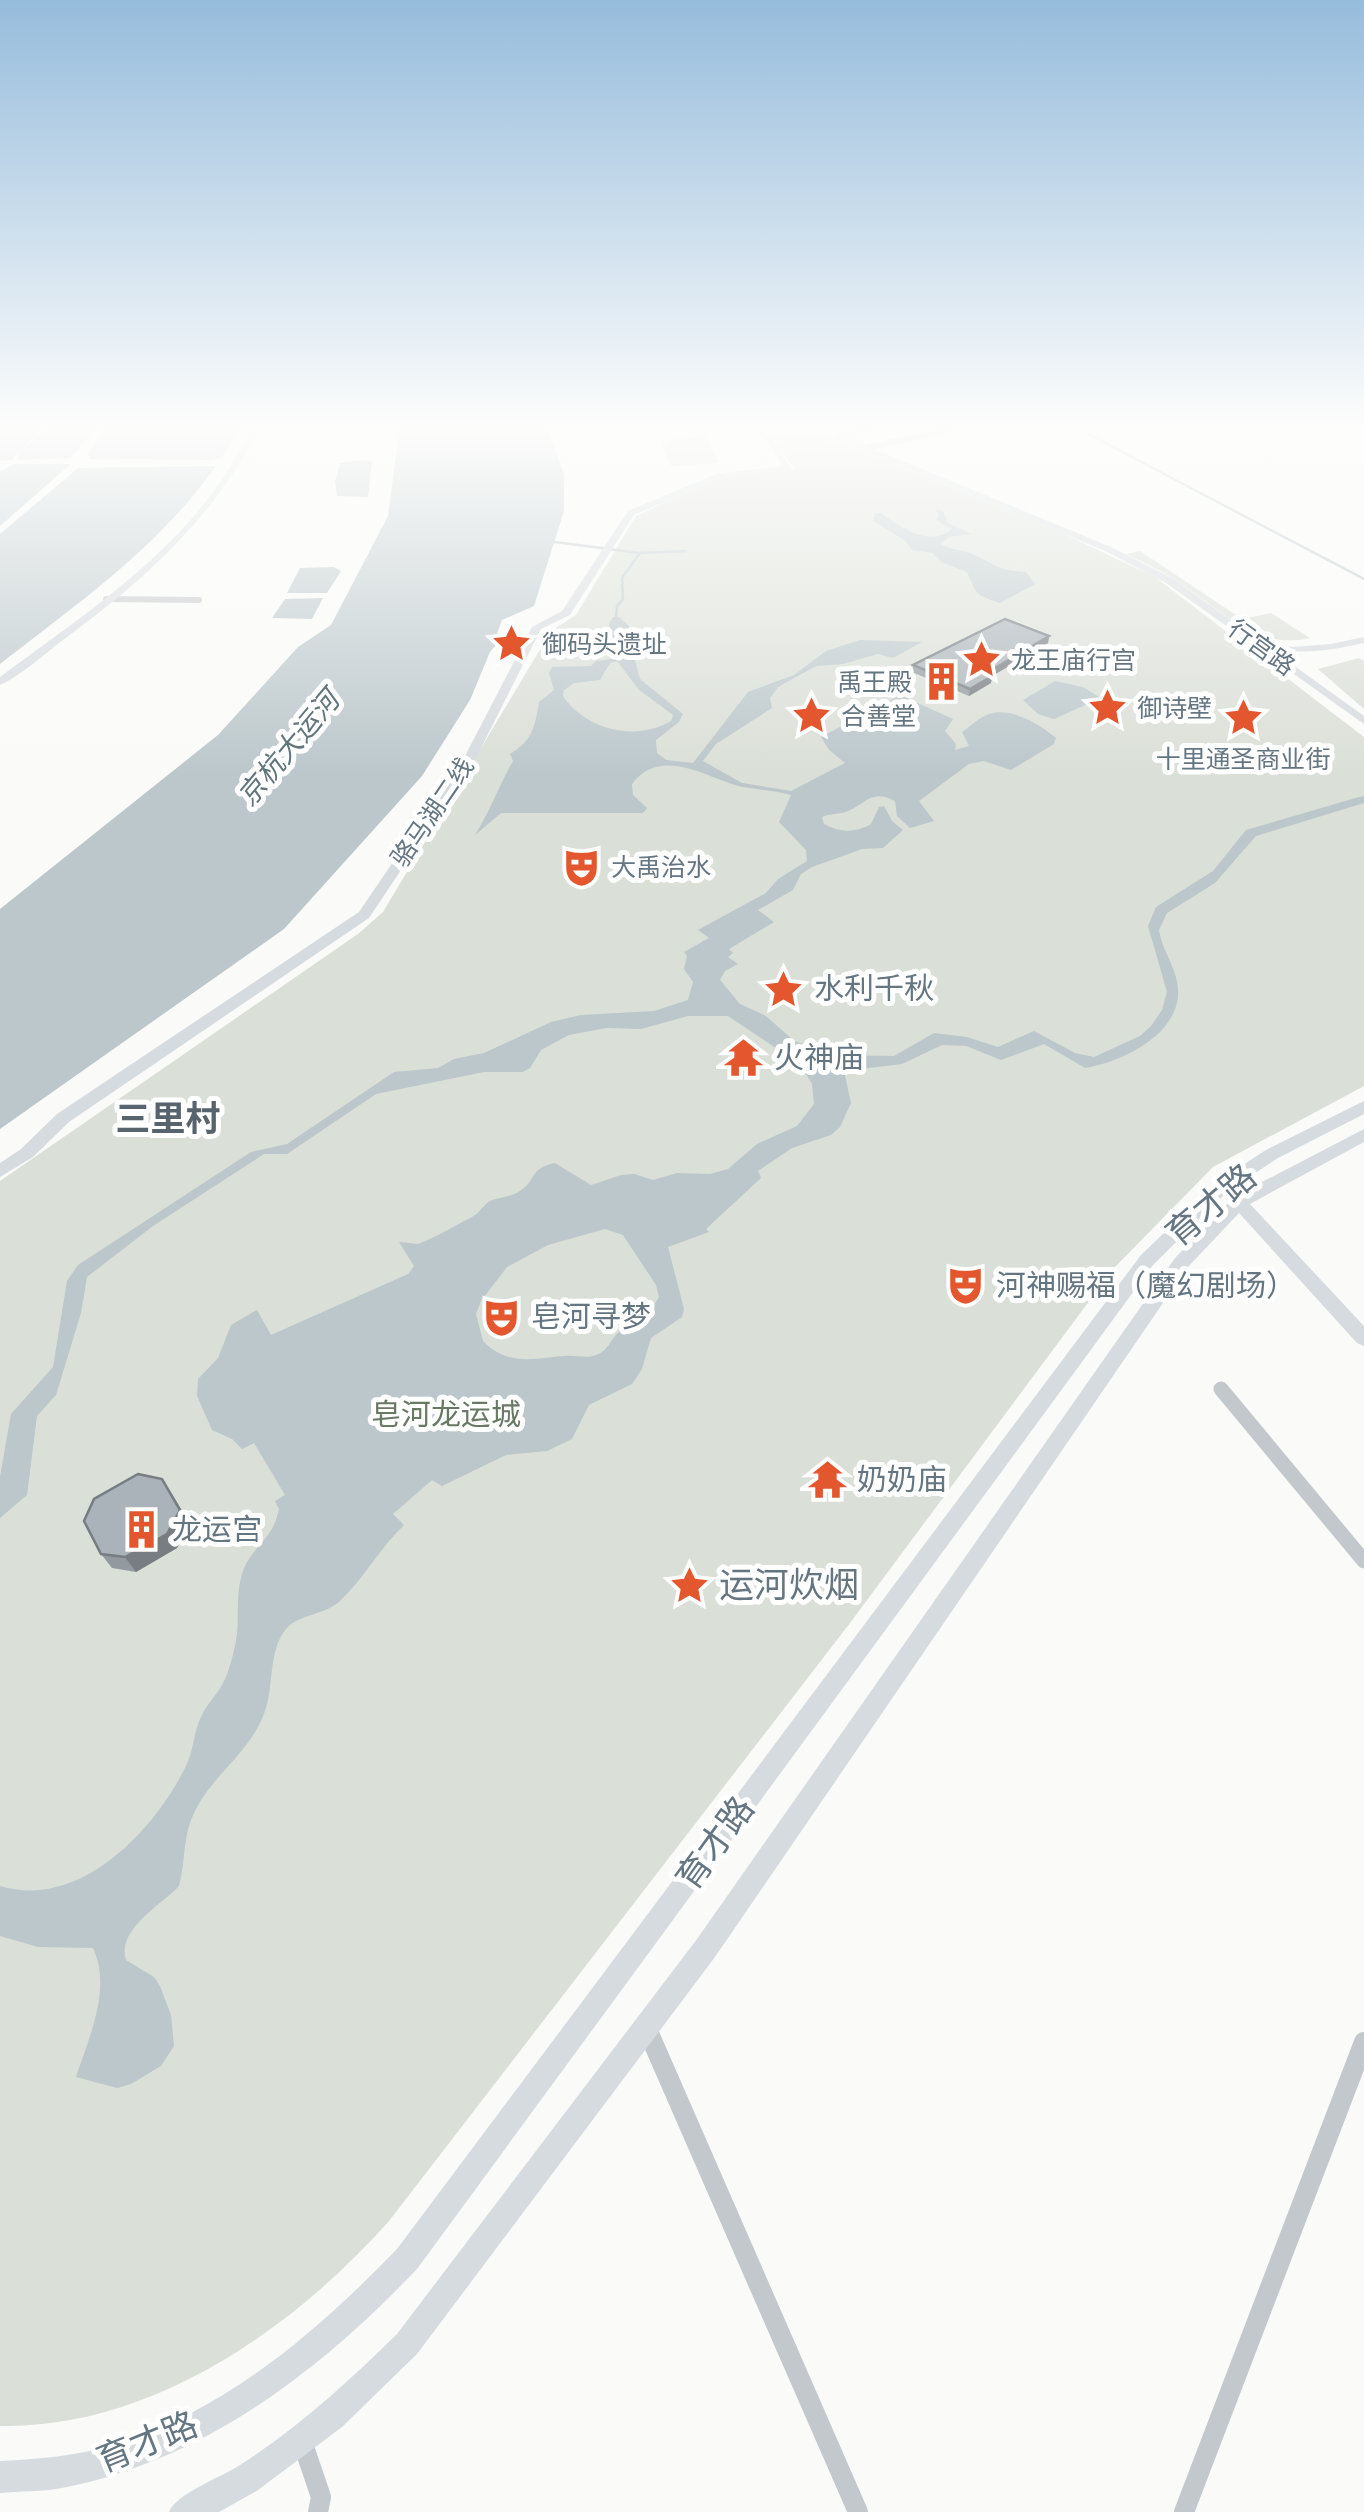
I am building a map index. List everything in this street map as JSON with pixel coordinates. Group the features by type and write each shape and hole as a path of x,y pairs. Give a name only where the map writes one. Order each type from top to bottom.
{"street":[{"path":"0,682 172,542"},
{"name":"骆马湖二线","path":"0,1171 27,1153 63,1118 364,916 470,756 538,627 566,614 613,542"},
{"name":"行宫路","path":"1087,542 1144,566 1364,721"},
{"path":"106,599 198,600"},
{"path":"1242,632 1283,649 1333,647"},
{"path":"1277,659 1364,640"},
{"path":"1322,691 1310,676 1310,668 1333,647"},
{"name":"育才路","path":"0,2477 104,2464 190,2428 310,2354 372,2300 408,2259 1148,1260 1231,1194 1272,1154 1364,1107"},
{"name":"育才路","path":"185,2512 277,2461 359,2394 407,2344 717,1932 1231,1194 1364,1135"},
{"path":"1231,1194 1364,1338"},
{"path":"1220,1390 1364,1561"},
{"path":"646,2028 858,2512"},
{"path":"1184,2512 1364,2042"},
{"path":"302,2441 321,2498 318,2512"}],"green space":[{"name":"皂河龙运城","path":"620,542 1082,542 1155,577 1364,737 1364,1086 1213,1167 1113,1269 850,1623 389,2221 351,2261 264,2334 164,2391 111,2410 56,2422 0,2426 0,1181 358,934 383,912 551,631 576,615"},
{"path":"1140,551 1242,619 1271,613 1310,638 1274,639 1257,634 1176,580 1126,554"},
{"path":"1359,658 1364,661 1364,709 1318,669"}],"water":[{"path":"0,542 149,542 87,596 0,664"},
{"name":"京杭大运河","path":"374,542 554,542 534,606 502,620 497,634 503,637 490,652 470,700 422,776 284,929 0,1129 0,909 218,735 298,647 331,625"},
{"path":"907,542 942,542 1002,569 1026,572 1035,584 1000,603 980,595 967,572 941,562 933,553 912,550"},
{"path":"334,567 341,571 327,593 287,593 300,568"},
{"path":"323,598 312,619 272,618 285,599"},
{"path":"613,617 619,617 629,626 632,639 651,648 648,653 634,656 640,679 683,714 656,740 657,753 666,760 693,763 748,692 794,675 826,651 860,640 922,642 893,658 878,654 843,664 816,666 778,687 770,698 772,708 716,744 703,761 742,783 791,791 845,763 821,737 900,695 953,719 945,731 956,744 955,750 969,746 962,732 982,717 998,712 1025,718 1056,738 1054,744 1011,770 984,761 969,764 919,801 934,821 910,828 897,816 895,801 880,796 845,812 822,817 830,827 854,830 871,824 879,807 884,806 892,821 903,830 883,848 862,849 801,874 793,890 758,910 774,922 729,949 733,953 728,957 738,964 725,971 720,980 740,1004 766,1016 793,1040 829,1055 894,1056 934,1033 967,1037 998,1047 1034,1031 1075,1053 1094,1057 1140,1036 1162,1010 1167,992 1148,926 1156,907 1213,871 1246,830 1364,796 1364,803 1256,836 1215,883 1167,913 1159,930 1177,981 1176,1005 1160,1032 1131,1052 1085,1068 1044,1044 1001,1060 966,1046 942,1045 902,1064 844,1071 851,1103 840,1127 831,1135 792,1148 758,1171 761,1178 706,1229 709,1232 668,1247 684,1309 682,1317 651,1338 642,1369 632,1384 589,1405 572,1439 547,1451 506,1455 442,1486 432,1480 393,1514 404,1525 349,1592 334,1606 291,1624 280,1638 259,1726 203,1798 191,1820 179,1886 142,1919 128,1938 126,1960 154,1977 160,1986 171,2015 174,2046 161,2066 131,2084 117,2088 76,2077 99,1996 93,1948 38,1947 0,1936 0,1886 29,1890 58,1887 85,1876 133,1840 154,1817 185,1768 201,1717 227,1675 236,1641 242,1574 276,1520 279,1509 275,1501 285,1495 254,1443 242,1449 232,1439 212,1430 197,1396 198,1379 218,1358 231,1325 257,1310 271,1335 408,1274 414,1266 399,1242 418,1244 439,1235 475,1215 490,1201 520,1191 547,1165 555,1163 591,1185 621,1175 653,1180 677,1173 710,1174 728,1169 757,1144 797,1126 814,1104 812,1084 800,1064 728,1016 688,1016 641,1029 606,1028 569,1035 541,1050 523,1072 484,1072 376,1094 287,1154 264,1154 153,1226 87,1277 81,1313 56,1395 37,1416 27,1495 0,1518 0,1477 11,1414 53,1367 67,1281 78,1265 251,1152 287,1144 394,1072 438,1068 454,1059 484,1053 551,1022 581,1015 654,1011 688,1000 693,982 684,969 684,952 709,938 698,930 766,893 778,879 807,861 806,850 779,822 791,795 743,787 672,766 644,772 632,784 633,795 647,808 643,813 501,813 475,835 513,761 510,754 528,738 539,702 554,690 549,673 552,667 591,666 596,661 618,658 608,637 612,636 609,624","holes":["617,661 639,690 673,715 671,721 642,731 612,729 585,717 563,696 564,690 574,683 600,680 610,663","605,1229 623,1235 656,1285 659,1297 645,1315 592,1356 511,1358 483,1341 476,1314 507,1267 548,1245"]},
{"path":"1055,681 1083,687 1101,698 1054,719 1038,714 1023,700"}],"building":[{"path":"1005,619 1049,636 985,674 992,676 970,689 913,665"},
{"name":"龙运宫","path":"138,1474 162,1479 180,1510 167,1534 125,1557 101,1554 84,1521 94,1499"}],"waterway":[{"path":"557,542 640,553"},
{"path":"1294,542 1364,579"},
{"path":"640,553 686,551"},
{"path":"616,617 617,606 623,599 622,578 640,553"}],"place":[{"name":"御码头遗址","path":"512,644"},
{"name":"龙王庙行宫","path":"981,660"},
{"name":"禹王殿","path":"942,682"},
{"name":"御诗壁","path":"1107,708"},
{"name":"合善堂","path":"811,716"},
{"name":"十里通圣商业街","path":"1243,718"},
{"name":"大禹治水","path":"581,867"},
{"name":"水利千秋","path":"784,989"},
{"name":"火神庙","path":"744,1058"},
{"name":"河神赐福（魔幻剧场）","path":"966,1286"},
{"name":"皂河寻梦","path":"501,1317"},
{"name":"奶奶庙","path":"827,1480"},
{"name":"龙运宫","path":"142,1530"},
{"name":"运河炊烟","path":"689,1585"}],"district":[{"name":"三里村","path":"168,1119"}]}
